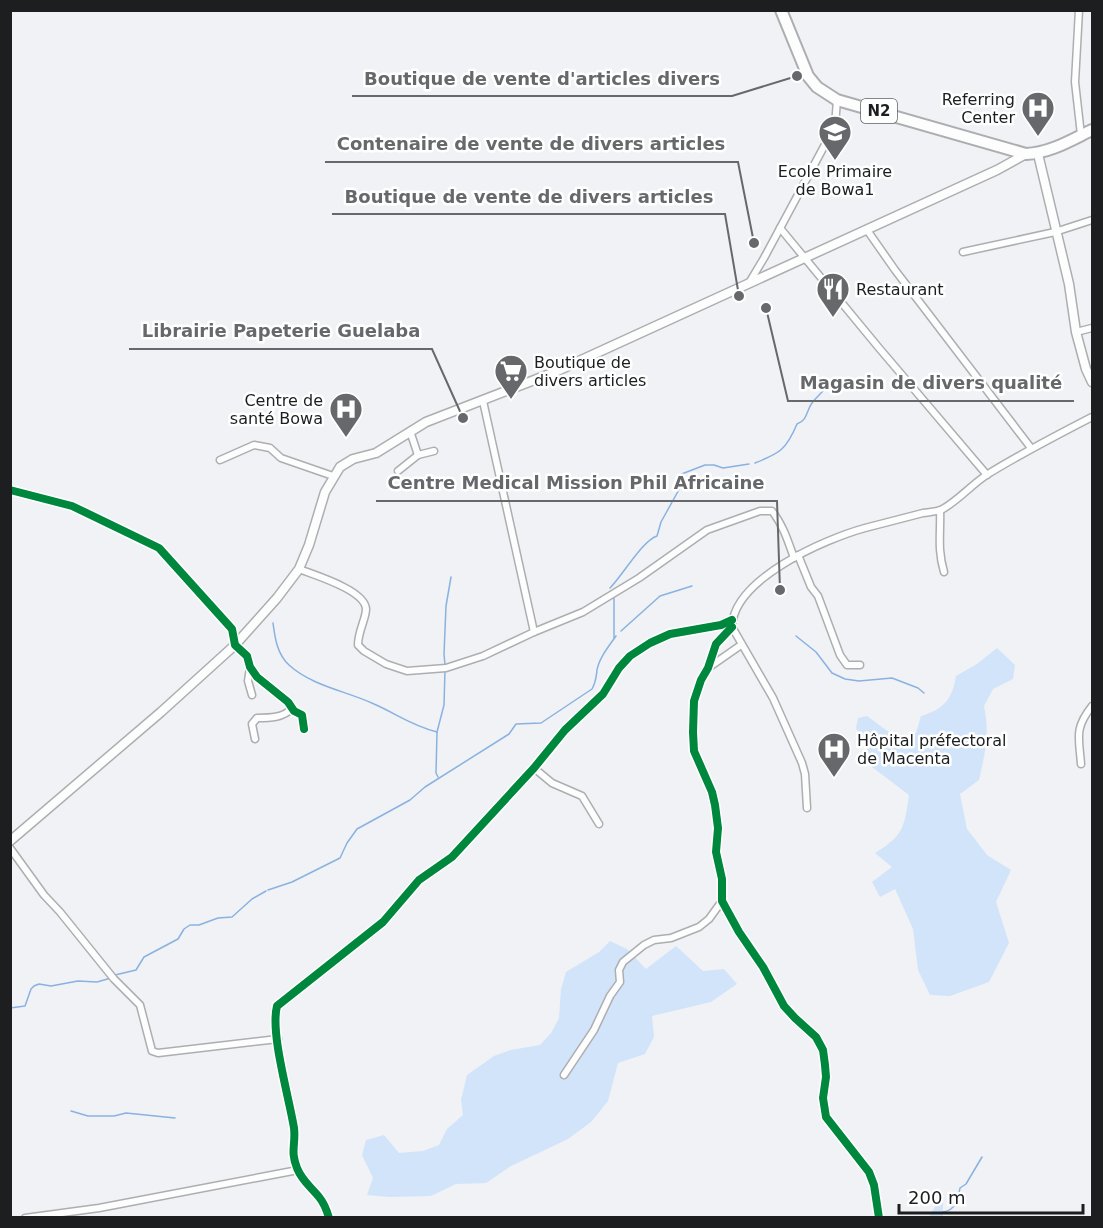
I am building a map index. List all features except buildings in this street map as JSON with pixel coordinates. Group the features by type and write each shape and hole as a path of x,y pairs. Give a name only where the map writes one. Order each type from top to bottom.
{"highway":[{"name":"N2","path":"781,10 808,76 817,87 837,100 1026,154 1038,154 1092,130"}],"main road":[{"path":"10,841 161,712 235,645 277,598 299,569 325,492 340,467 376,453 410,432 448,413 555,372 805,259 997,170 1026,154"},
{"path":"1038,154 1069,284 1076,333 1092,382"}],"street":[{"path":"1079,10 1075,82 1081,135"},
{"path":"749,283 835,126 837,100"},
{"path":"963,252 1055,232 1092,220"},
{"path":"780,228 987,475"},
{"path":"867,230 1031,448"},
{"path":"1076,333 1092,328"},
{"path":"483,401 534,632"},
{"path":"807,808 802,763 773,698 732,627 732,620 743,600 782,563 861,529 940,510 987,475 1031,448 1092,417"},
{"path":"410,432 418,455"},
{"path":"220,460 254,445 270,448 281,458 333,476"},
{"path":"398,471 418,455 434,451"},
{"path":"10,489 72,506 159,548 231,629 235,645 247,656 250,667 257,678 302,716 304,729"},
{"path":"940,510 939,536 944,572"},
{"path":"299,569 356,593 365,604 366,612 358,636 358,645 364,651 386,664 407,671 446,668 483,656 568,619 639,578 707,530 760,511 772,511 787,536 811,587 818,596 840,655 847,665 860,665"},
{"path":"329,1218 322,1199 304,1181 297,1170 292,1148 294,1132 275,1014 280,1002 383,922 419,880 452,857 534,768 565,730 603,694 619,668 630,656 670,634 721,625 732,620"},
{"path":"732,627 716,644 694,701 694,752 712,792 715,805 716,852 722,879 722,901 784,1006 816,1037 823,1050 826,1077 823,1098 826,1117 869,1172 874,1185 879,1218"},
{"path":"708,668 741,645"},
{"path":"250,667 248,681 252,695"},
{"path":"1082,764 1079,734 1081,721 1092,706"},
{"path":"255,738 252,724 257,718 282,715 288,713 292,708"},
{"path":"534,768 552,783 582,795 599,824"},
{"path":"10,848 44,895 112,976 140,1005 152,1051 158,1053 278,1039"},
{"path":"564,1075 594,1030 610,996 620,982 619,970 623,962 654,940 671,938 699,927 709,919 722,901"},
{"path":"25,1218 109,1206 297,1170"}],"shaded area":[{"path":"997,648 1015,665 1013,679 993,689 984,706 987,734 979,780 960,794 967,829 987,855 1011,870 996,902 1009,943 989,982 950,996 930,995 918,970 913,929 895,889 880,897 872,882 892,867 875,853 892,841 901,830 909,795 872,767 868,751 856,728 858,718 867,716 901,741 916,733 921,716 936,710 946,702 956,676 977,664"},
{"path":"610,941 627,949 646,969 676,946 703,971 724,969 737,984 711,1002 652,1016 654,1037 645,1054 618,1063 608,1101 591,1122 568,1139 511,1166 486,1183 456,1184 431,1196 367,1195 373,1178 362,1155 366,1140 384,1135 399,1153 423,1151 439,1145 447,1129 463,1115 461,1100 467,1075 494,1056 511,1050 540,1045 551,1033 559,1018 561,989 566,972 599,952"},
{"path":"943,1203 943,1217 929,1217 936,1205"}],"waterway":[{"path":"755,463 781,450 797,424 805,418 812,403 823,391"},
{"path":"610,588 645,544 657,536 661,522 681,486 678,480 679,475 705,465 723,468 749,464"},
{"path":"445,665 446,606 451,577"},
{"path":"621,631 660,596 692,586"},
{"path":"614,597 614,638"},
{"path":"273,623 279,651 289,665 298,672 319,683 363,699 411,723 437,732"},
{"path":"268,890 292,882 340,858 357,829 410,800 425,787 509,734 516,724 541,723 592,689 600,661 616,636"},
{"path":"796,636 816,652 832,673 845,679 859,681 892,678 918,688 924,693"},
{"path":"438,777 436,773 437,732 444,705 445,670"},
{"path":"115,975 136,970 144,957 178,939 184,929 190,925 232,917 252,899 266,891"},
{"path":"10,1008 25,1006 31,989 39,984 51,986 78,981 97,982 111,978"},
{"path":"71,1111 88,1116 114,1116 126,1113 175,1118"},
{"path":"943,1212 954,1207 960,1188 966,1184 982,1157"}],"cycle path":[{"path":"10,490 72,506 159,548 232,629 235,645 247,656 250,667 257,677 288,702 294,711 302,715 304,729"},
{"path":"329,1218 319,1197 301,1177 295,1162 294,1128 276,1032 277,1006 383,922 419,880 452,857 534,768 565,730 603,694 619,668 630,656 670,634 721,625 732,620"},
{"path":"732,627 716,644 694,701 694,751 712,792 715,805 718,828 716,852 722,879 722,901 784,1006 816,1037 823,1050 826,1077 823,1098 826,1117 869,1172 874,1185 879,1218"}],"place":[{"name":"Boutique de vente d'articles divers","path":"797,76"},
{"name":"Referring Center","path":"1038,137"},
{"name":"Ecole Primaire de Bowa1","path":"835,161"},
{"name":"Contenaire de vente de divers articles","path":"754,243"},
{"name":"Boutique de vente de divers articles","path":"739,296"},
{"name":"Magasin de divers qualité","path":"766,308"},
{"name":"Restaurant","path":"833,318"},
{"name":"Boutique de divers articles","path":"511,400"},
{"name":"Librairie Papeterie Guelaba","path":"463,418"},
{"name":"Centre de santé Bowa","path":"346,438"},
{"name":"Centre Medical Mission Phil Africaine","path":"780,590"},
{"name":"Hôpital préfectoral de Macenta","path":"834,778"}]}
